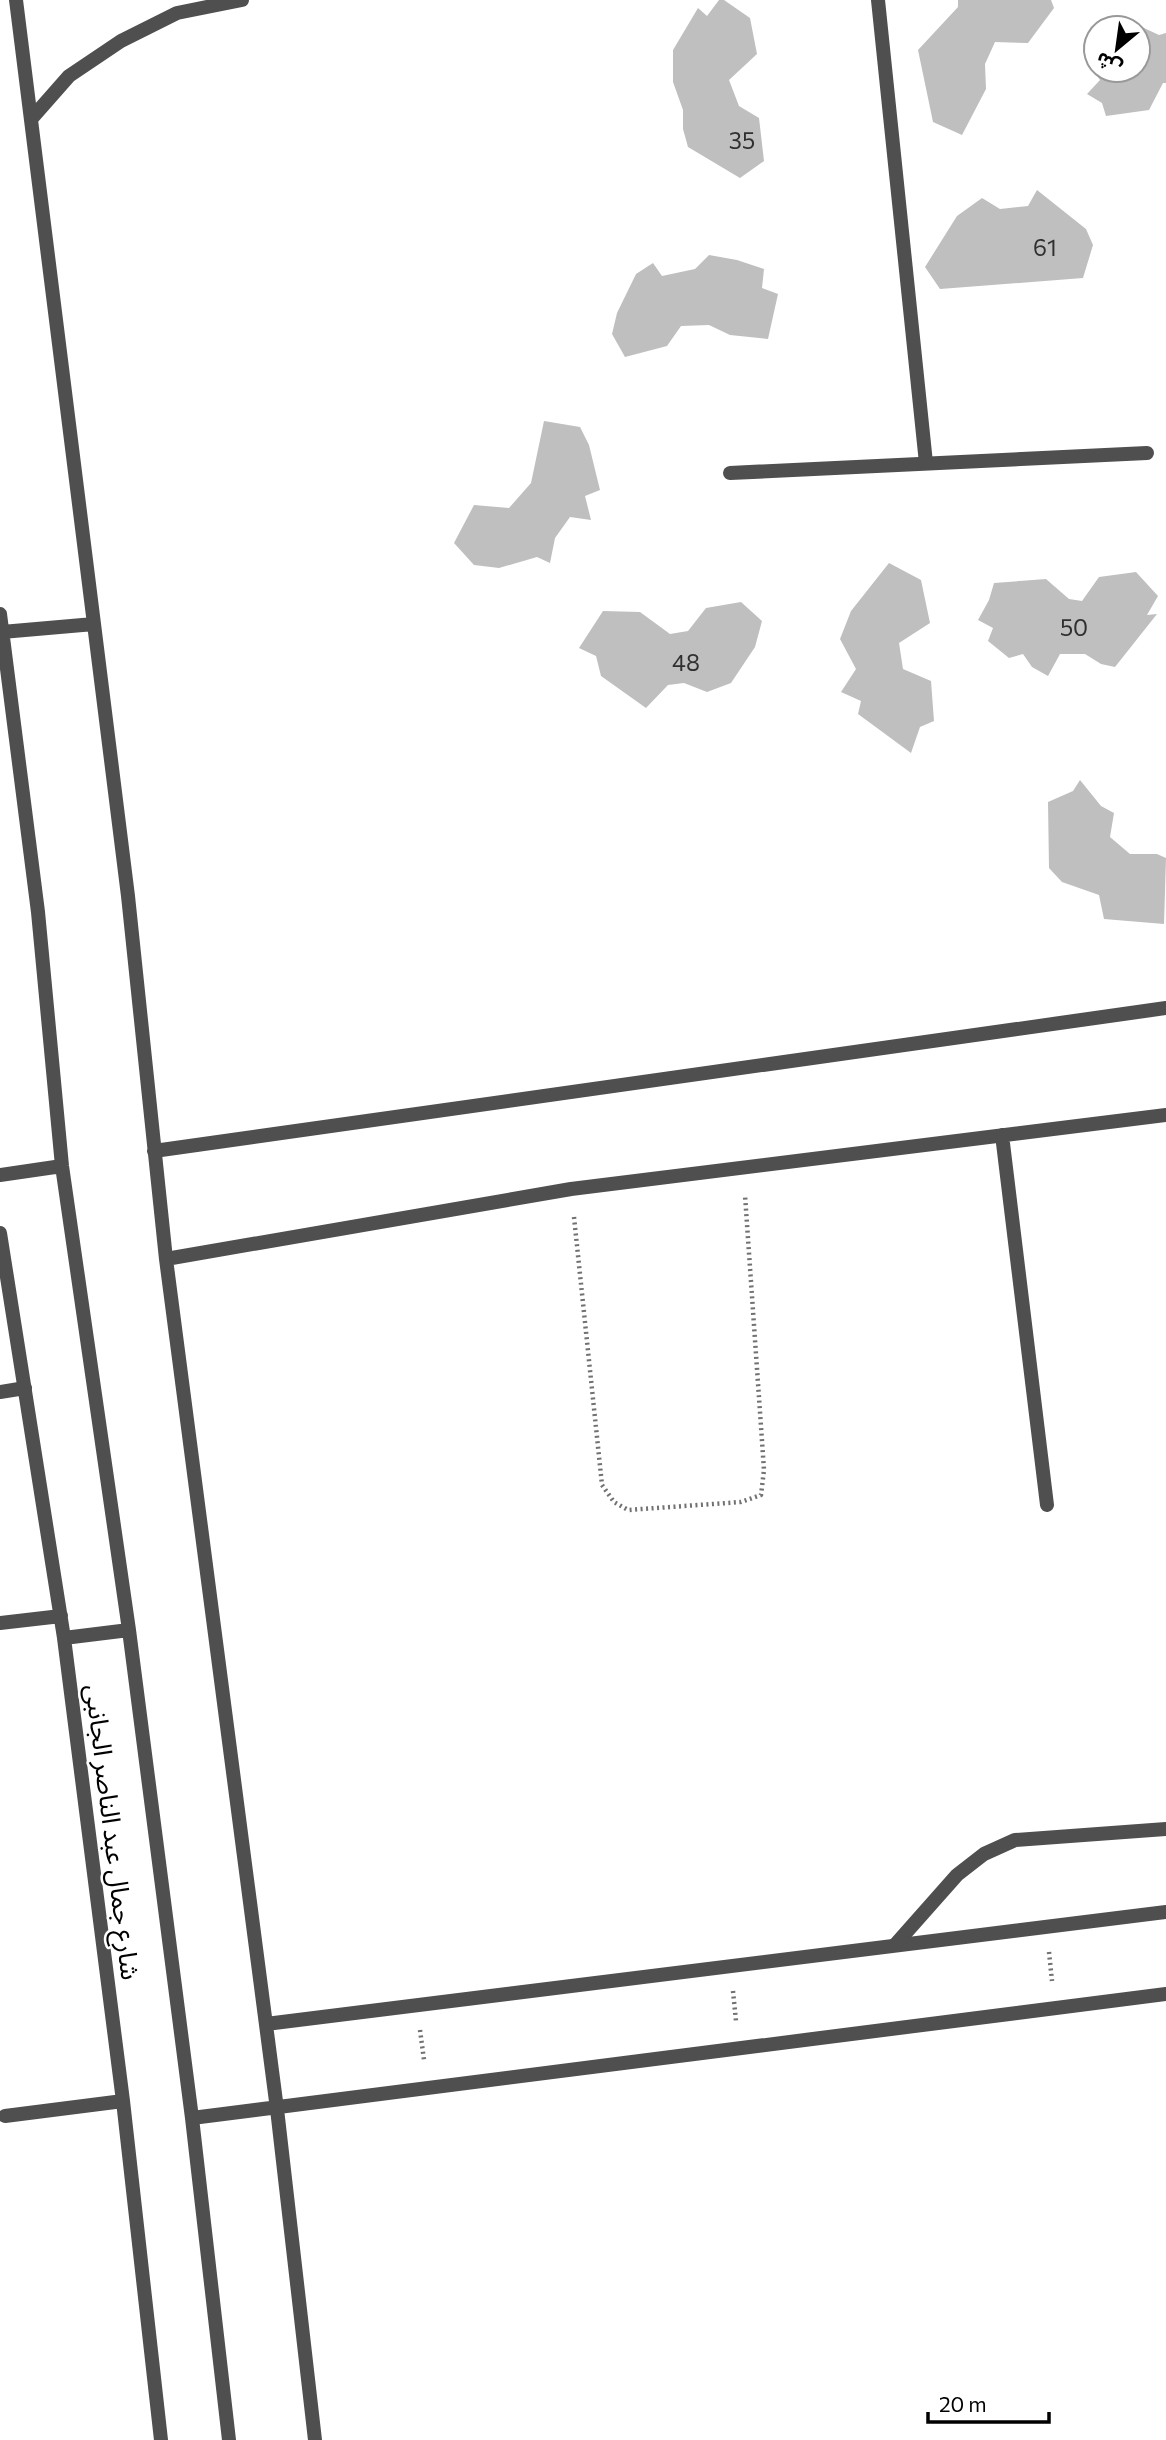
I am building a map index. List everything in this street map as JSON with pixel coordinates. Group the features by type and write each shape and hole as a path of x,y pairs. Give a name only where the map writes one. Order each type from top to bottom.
{"street":[{"path":"16,0 128,896 166,1259 277,2109 315,2440"},
{"path":"32,118 69,76 121,41 177,13 242,0"},
{"path":"878,0 926,463"},
{"path":"730,473 1147,453"},
{"path":"0,614 38,912 62,1166 129,1630 192,2118 229,2440"},
{"path":"2,632 94,624"},
{"path":"154,1151 1166,1008"},
{"path":"166,1259 571,1189 1166,1115"},
{"path":"1002,1135 1047,1505"},
{"path":"0,1175 62,1166"},
{"name":"شارع جمال عبد الناصر الجانبى","path":"0,1233 64,1638 123,2101 161,2440"},
{"path":"0,1392 24,1388"},
{"path":"0,1623 61,1616"},
{"path":"64,1638 129,1630"},
{"path":"895,1945 957,1875 984,1854 1015,1840 1166,1829"},
{"path":"266,2024 1166,1912"},
{"path":"192,2118 1166,1994"},
{"path":"5,2116 123,2101"}],"path":[{"path":"571,1189 602,1485 614,1502 628,1510 741,1502 761,1495 764,1470 743,1167"},
{"path":"1048,1926 1053,2008"},
{"path":"731,1966 738,2049"},
{"path":"418,2005 427,2089"}],"building":[{"path":"719,0 724,0 750,18 757,54 729,80 739,106 759,118 764,161 740,178 688,147 683,129 683,110 673,82 673,50 698,8 707,16"},
{"path":"958,0 1051,0 1054,8 1028,43 995,42 985,64 986,89 962,135 933,122 918,50 958,7"},
{"path":"1152,32 1159,35 1166,33 1166,83 1163,83 1149,110 1106,116 1102,103 1087,94 1096,84 1152,84"},
{"path":"1037,190 1086,229 1093,245 1083,278 940,289 925,267 957,216 982,198 1000,209 1028,206"},
{"path":"709,255 764,269 762,288 778,294 768,339 730,335 709,325 681,326 667,346 625,357 612,334 617,313 636,274 653,263 662,276 695,269"},
{"path":"544,421 580,427 589,445 600,490 585,496 591,520 570,517 555,538 550,563 537,557 499,568 474,565 454,543 474,505 509,508 531,483"},
{"path":"889,563 921,580 930,623 899,643 903,669 931,681 934,721 920,727 911,753 858,714 861,701 841,692 856,669 840,639 851,611"},
{"path":"1136,572 1158,596 1147,615 1157,614 1115,667 1101,664 1085,654 1060,654 1048,676 1032,667 1023,654 1009,658 988,641 993,628 978,620 989,600 994,583 1046,579 1069,599 1082,601 1099,577"},
{"path":"741,602 762,621 755,647 731,683 707,692 684,683 668,685 646,708 601,676 596,656 579,648 603,611 640,612 670,634 688,631 706,608"},
{"path":"1080,780 1101,806 1114,813 1110,837 1130,854 1157,854 1166,858 1164,924 1104,919 1099,895 1062,882 1049,868 1048,802 1073,791"}]}
